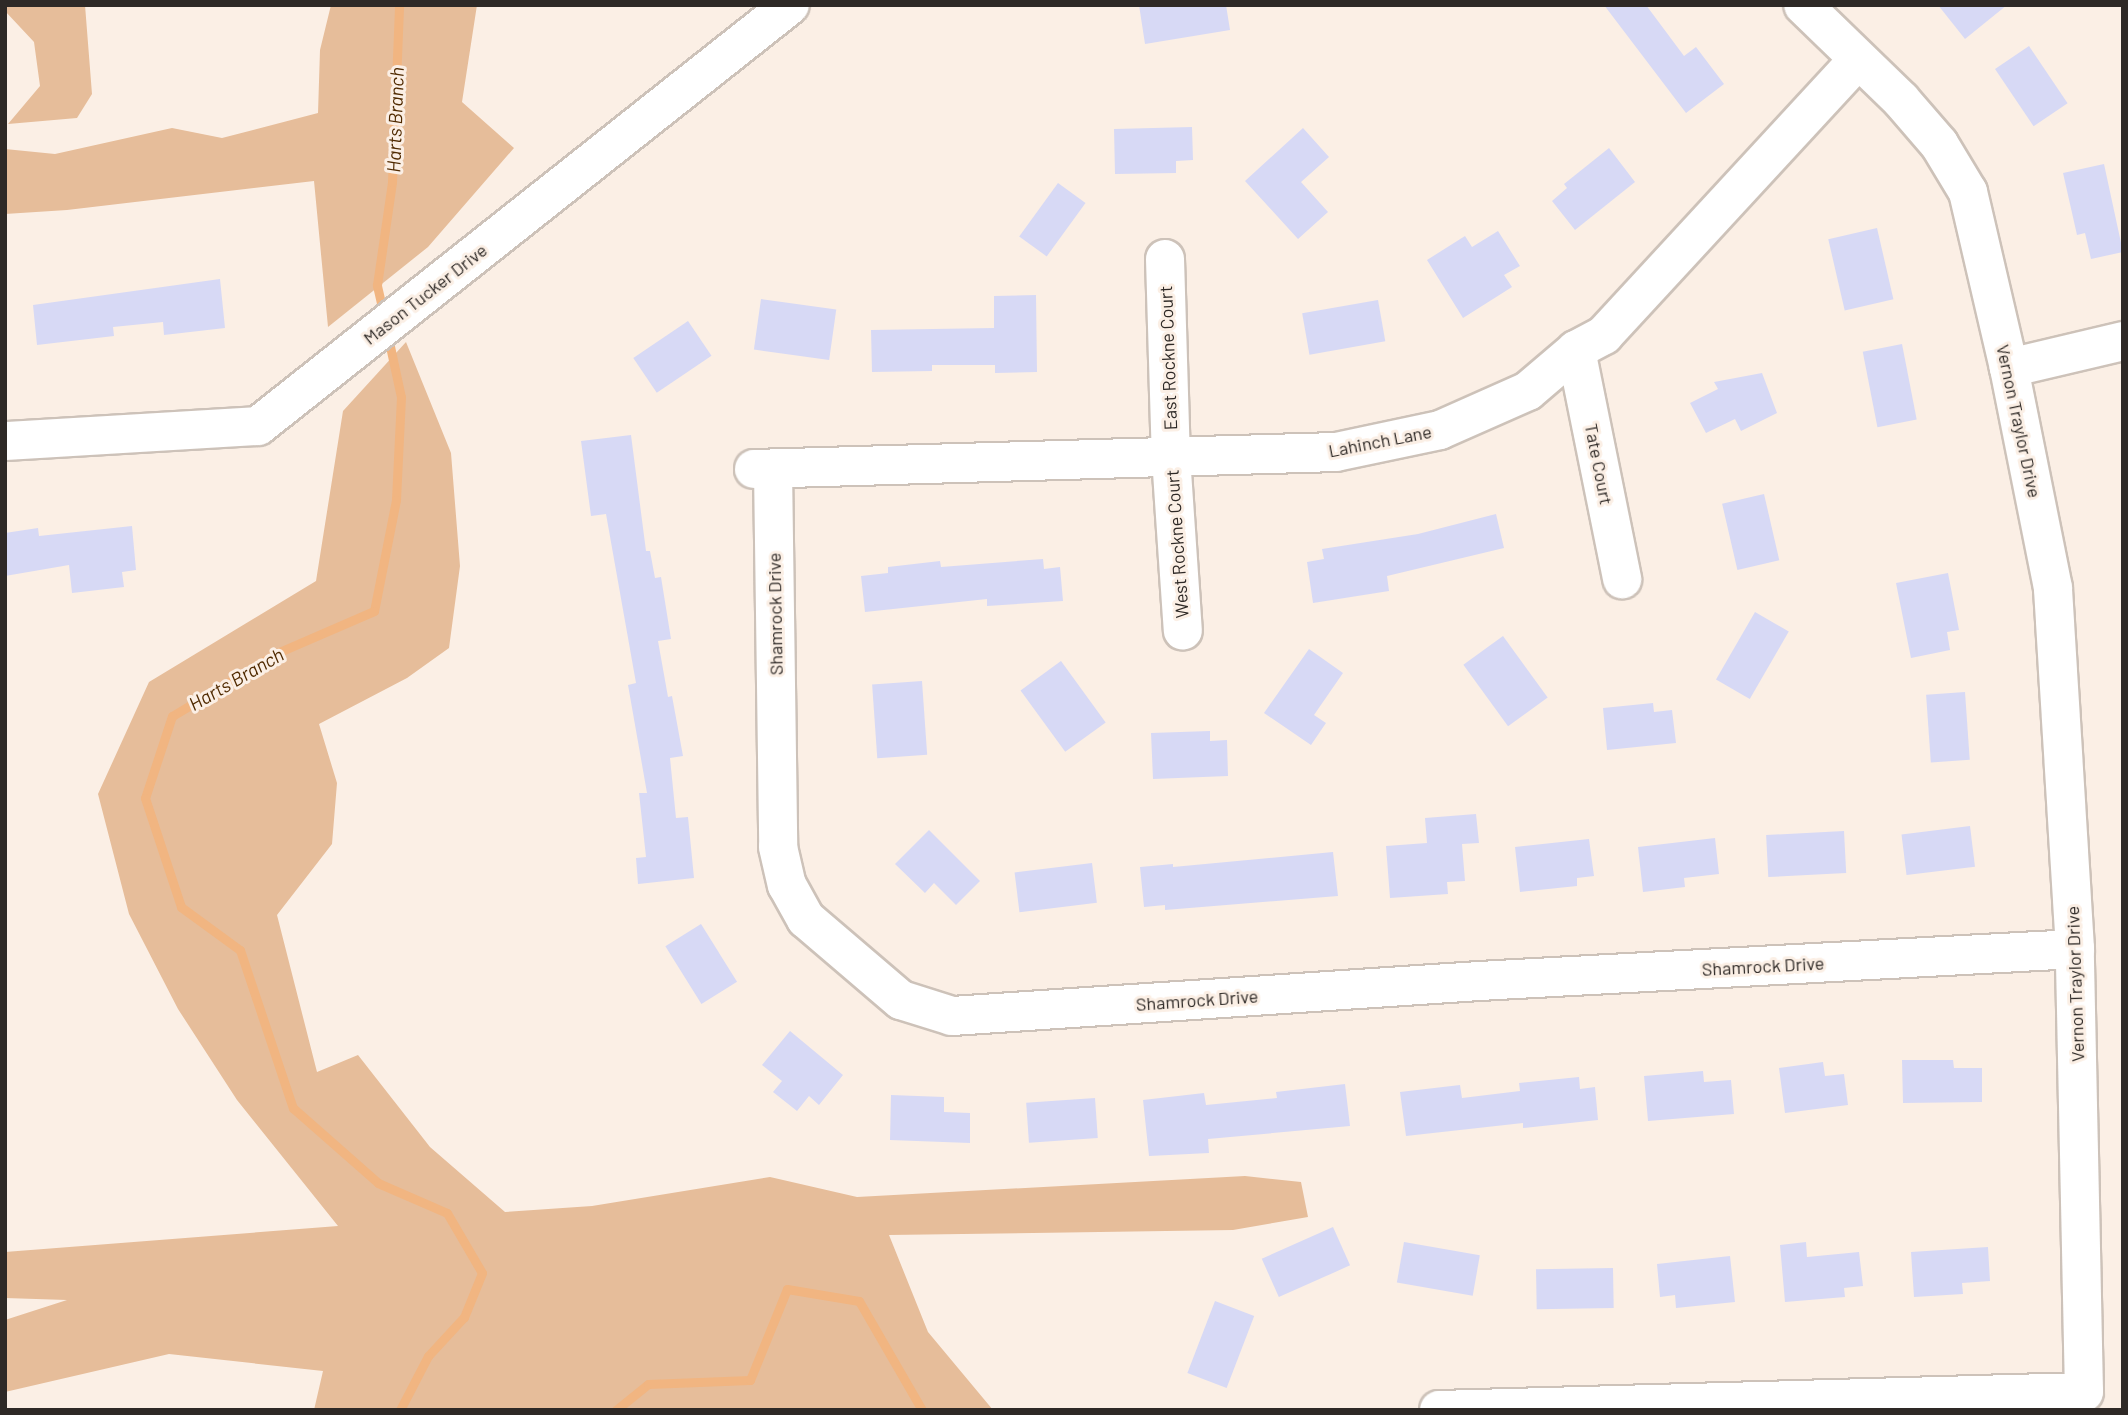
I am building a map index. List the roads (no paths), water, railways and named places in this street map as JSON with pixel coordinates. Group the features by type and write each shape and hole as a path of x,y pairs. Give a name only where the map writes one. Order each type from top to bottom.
{"street":[{"name":"Mason Tucker Drive","path":"5,441 258,426 790,5"},
{"name":"Vernon Traylor Drive","path":"1439,1410 2084,1392 2076,949 2053,588 2009,368 1968,192 1939,144 1901,100 1803,5"},
{"name":"Lahinch Lane","path":"764,469 1336,452 1440,430 1528,391 1576,350 1604,335 1858,60"},
{"name":"East Rockne Court","path":"1165,259 1171,457"},
{"path":"2009,368 2123,341"},
{"name":"Tate Court","path":"1576,350 1622,579"},
{"name":"West Rockne Court","path":"1171,457 1184,631"},
{"name":"Shamrock Drive","path":"764,469 778,847 787,885 806,919 901,1000 952,1016 1493,981 2076,949"}],"waterway":[{"name":"Harts Branch","path":"384,316 377,285 392,182 399,5"},
{"name":"Harts Branch","path":"388,337 401,397 396,500 374,611 277,653 172,716 145,798 181,907 240,950 293,1108 378,1183 447,1213 482,1273 464,1317 428,1356 400,1410"},
{"path":"616,1410 648,1384 750,1380 787,1289 859,1301 922,1410"}]}
